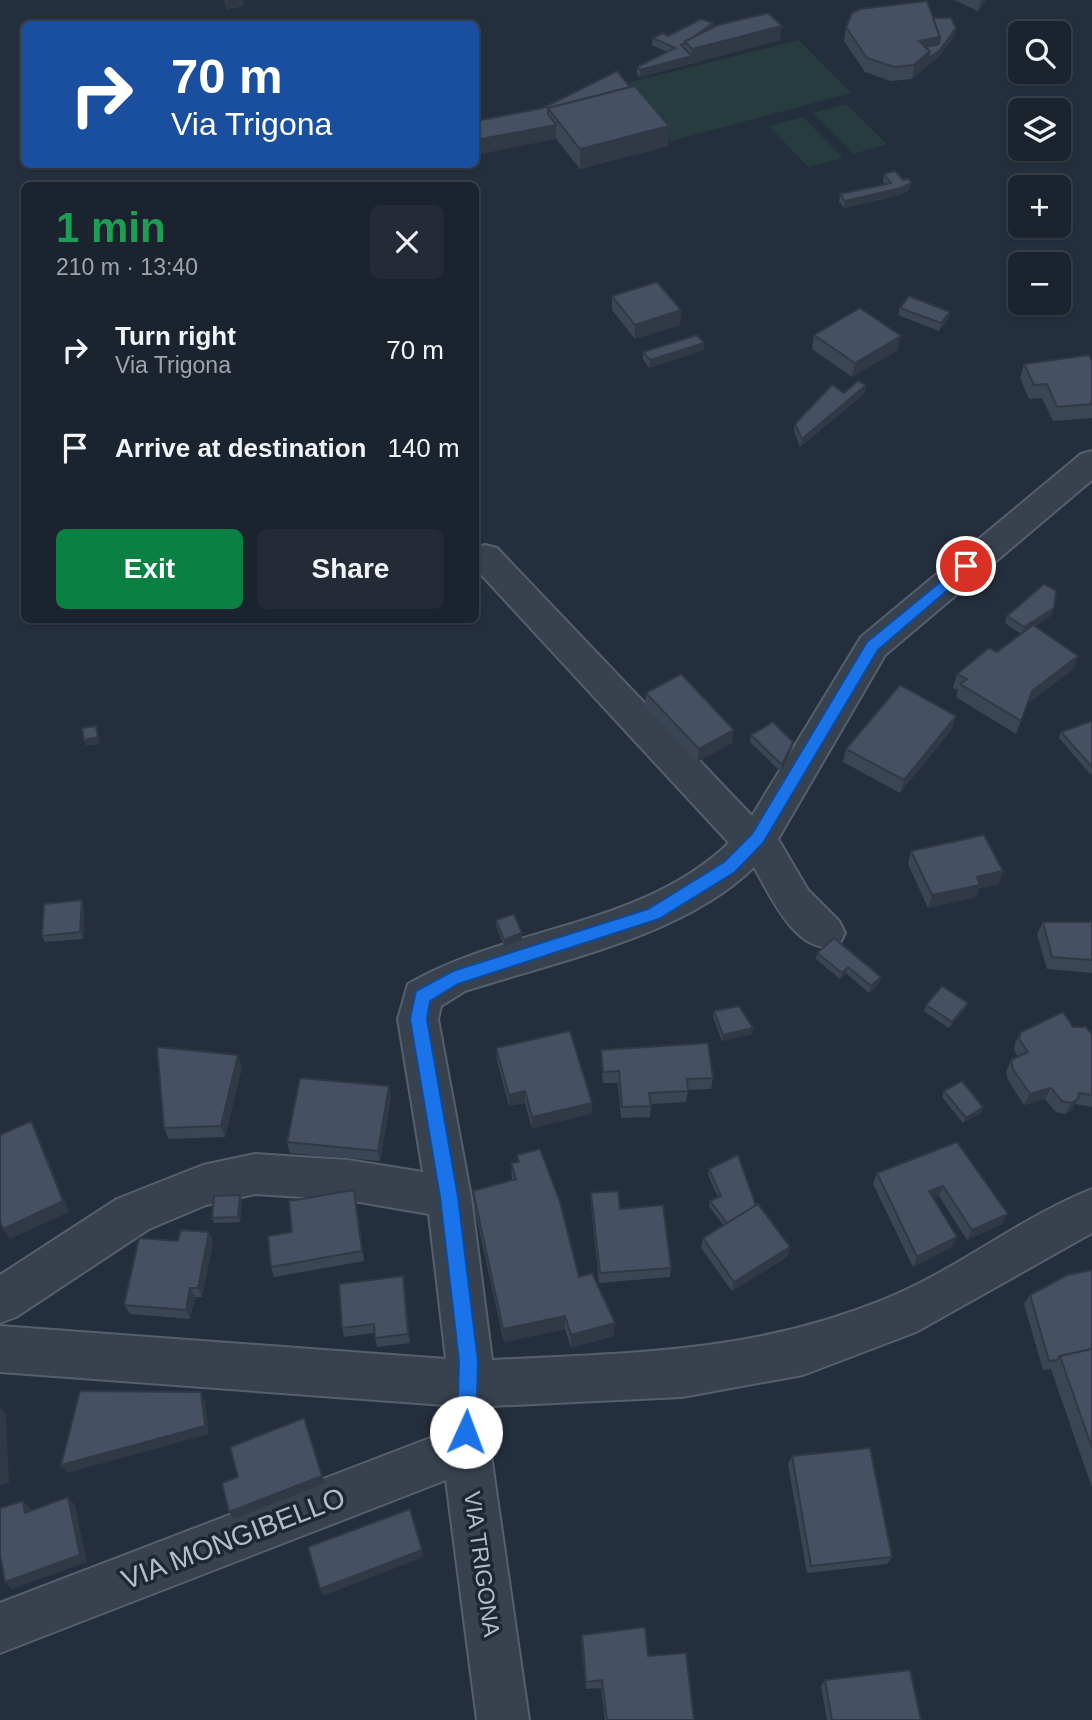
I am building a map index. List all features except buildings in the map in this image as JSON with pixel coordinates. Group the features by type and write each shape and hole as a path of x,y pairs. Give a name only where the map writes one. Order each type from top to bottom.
{"street":[{"name":"VIA TRIGONA","path":"503,1720 466,1448 469,1361 449,1197 418,1019 422,996 453,978 654,915 730,867 755,841 873,646 1092,462"},
{"path":"485,557 755,841 794,902 825,933"},
{"path":"0,1301 133,1214 203,1185 255,1174 348,1180 449,1197"},
{"path":"0,1349 468,1384 682,1374 803,1352 900,1316 1092,1210"},
{"name":"VIA MONGIBELLO","path":"0,1628 466,1448"}],"green space":[{"path":"799,40 851,93 671,141 623,84"},
{"path":"846,104 887,144 853,154 813,113"},
{"path":"803,117 843,158 808,167 769,126"}],"route":[{"path":"466,1432 469,1361 449,1197 418,1019 422,996 453,978 654,915 696,891 730,867 758,839 873,646 966,566"}]}
